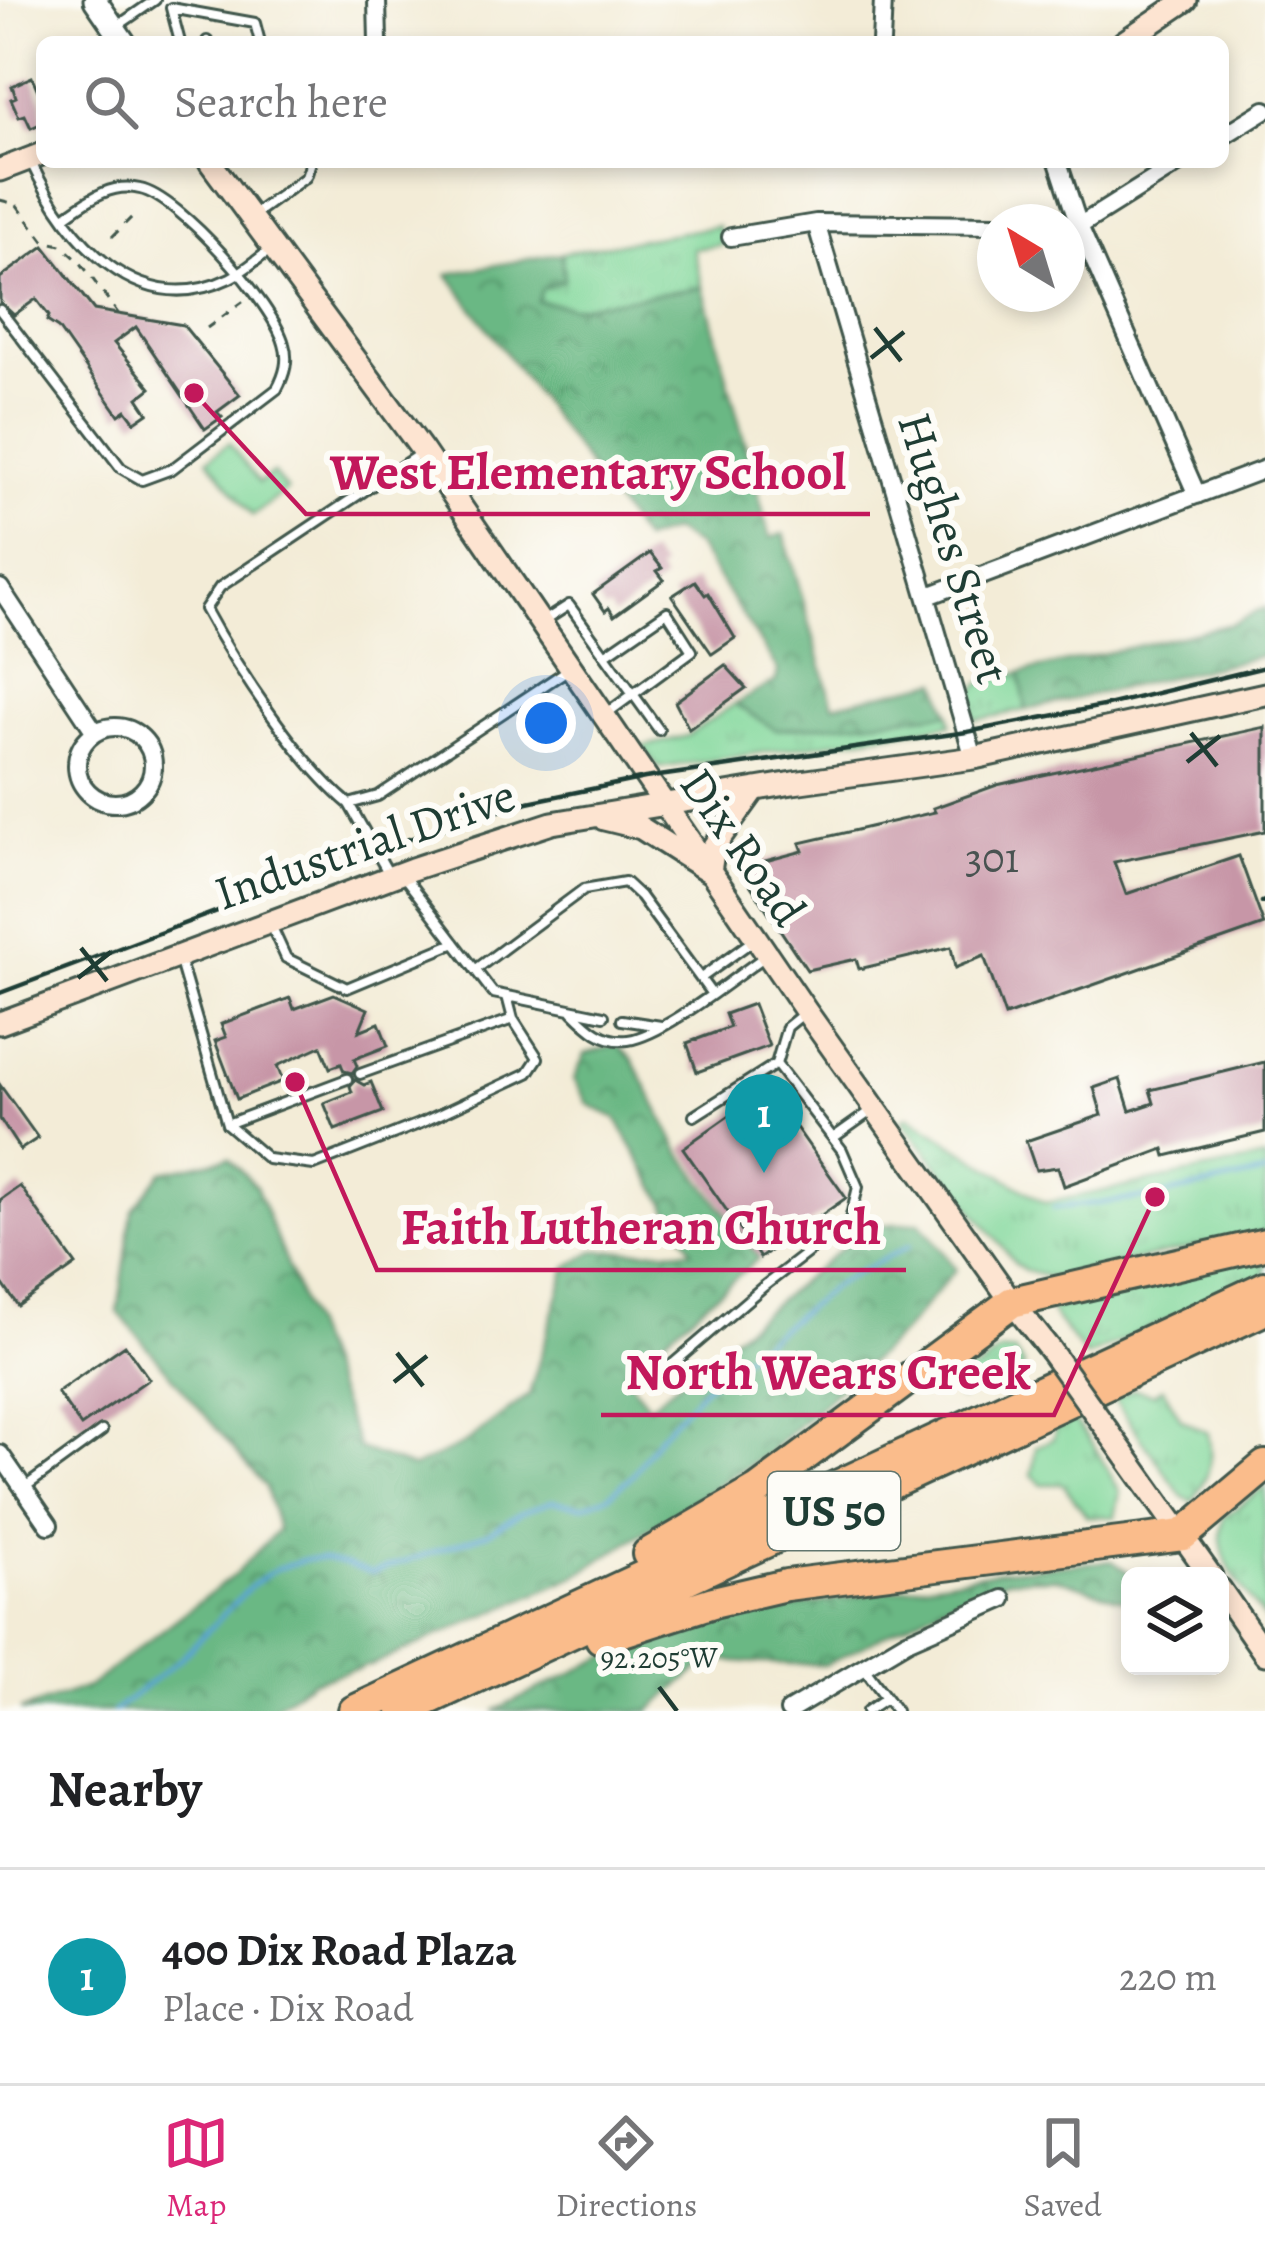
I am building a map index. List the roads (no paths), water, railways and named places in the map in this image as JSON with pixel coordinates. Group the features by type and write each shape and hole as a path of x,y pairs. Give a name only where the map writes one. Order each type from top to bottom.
{"highway":[{"path":"471,1656 758,1490 1012,1302 1265,1244"},
{"name":"US 50","path":"354,1711 1265,1287"},
{"name":"US 50","path":"403,1711 1265,1310"},
{"path":"447,1690 713,1602 786,1585 1183,1535 1265,1466"}],"main road":[{"path":"1133,36 1186,0"},
{"path":"0,170 36,156"},
{"name":"Dix Road","path":"214,168 423,451 806,1011 1205,1567"},
{"name":"Industrial Drive","path":"0,1022 396,875 552,823 974,758 1265,694"},
{"path":"591,816 641,828 710,872 714,846 755,789"},
{"path":"1229,1601 1265,1654"}],"street":[{"path":"95,0 119,35"},
{"path":"377,0 378,36"},
{"path":"881,36 883,0"},
{"path":"1229,132 1265,110"},
{"path":"1059,168 1068,204"},
{"path":"1085,219 1171,168"},
{"path":"731,237 816,223 977,225"},
{"name":"Hughes Street","path":"816,223 974,758"},
{"path":"1085,252 1197,495"},
{"path":"928,596 1265,469"},
{"path":"0,588 95,732"},
{"path":"130,729 148,745 154,768 145,790 136,798 112,804 100,801 82,786 76,762 95,732 130,729"},
{"path":"0,1454 49,1525"},
{"path":"789,1711 907,1641 1003,1599"}],"lane":[{"path":"119,35 155,0"},
{"path":"170,4 201,17 219,15 255,23 258,36"},
{"path":"170,4 178,36"},
{"path":"219,15 223,26"},
{"path":"42,168 64,217 107,268 132,281 192,290 238,273 274,248"},
{"path":"251,217 306,176 309,168"},
{"path":"0,310 121,467 142,480 172,470 277,388 285,370 286,348 238,273 193,222 140,189 117,188 99,193 64,217"},
{"path":"423,451 220,587 206,609 220,637 326,784 349,804 396,875 493,993 604,1016"},
{"path":"540,624 569,605 658,730"},
{"path":"604,717 692,651 667,612 607,654"},
{"path":"349,804 378,796 570,668"},
{"path":"476,970 584,889 625,883 640,896 711,993"},
{"path":"269,922 286,958 347,988 455,944"},
{"path":"700,978 762,946"},
{"path":"572,1011 596,1035 627,1040 662,1026 711,993 762,946"},
{"path":"178,955 227,1124 268,1159 314,1165 421,1123 528,1073 538,1058 513,1019 507,996"},
{"path":"694,1116 776,1064 788,1027 806,1011"},
{"path":"360,1074 513,1019"},
{"path":"622,1020 662,1026"},
{"path":"654,1380 850,1220 857,1186 833,1138 776,1064"},
{"path":"227,1124 347,1079"},
{"path":"833,1138 875,1108"},
{"path":"23,1488 102,1431"},
{"path":"863,1667 896,1711"},
{"path":"867,1711 886,1698"}],"waterway":[{"path":"1054,1208 1155,1197 1265,1173"},
{"path":"114,1711 179,1660 252,1585 276,1569 302,1560 325,1559 372,1573 488,1533 552,1501 583,1506 608,1496 633,1475 659,1436 707,1385 841,1281 909,1246"}],"railway":[{"path":"0,993 406,840 528,802 645,778 967,732 1265,667"}],"place":[{"name":"West Elementary School","path":"194,393"},
{"name":"Faith Lutheran Church","path":"295,1082"},
{"name":"400 Dix Road Plaza","path":"764,1173"},
{"name":"North Wears Creek","path":"1155,1197"}]}
